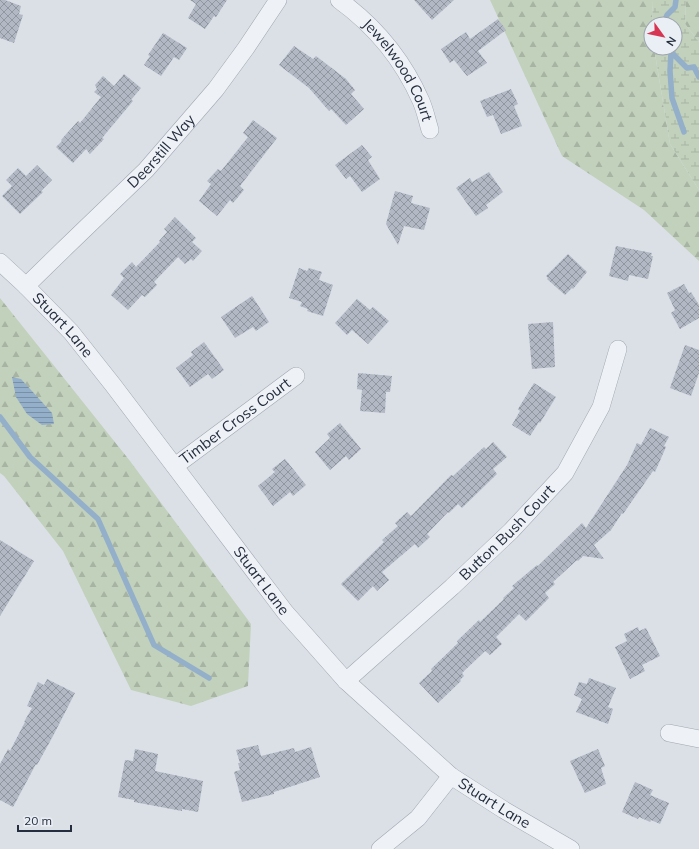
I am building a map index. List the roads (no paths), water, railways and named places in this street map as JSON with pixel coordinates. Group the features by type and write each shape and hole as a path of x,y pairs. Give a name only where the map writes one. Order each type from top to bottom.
{"street":[{"name":"Deerstill Way","path":"26,286 146,170 216,89 278,0"},
{"name":"Jewelwood Court","path":"338,0 368,23 389,46 416,90 430,130"},
{"name":"Stuart Lane","path":"0,262 71,332 175,466 284,612 346,681 451,776 504,810 571,849"},
{"name":"Button Bush Court","path":"346,681 512,531 565,473 601,407 618,349"},
{"name":"Timber Cross Court","path":"175,466 296,376"},
{"path":"668,733 699,739"},
{"path":"380,849 418,818 451,776"}],"water":[{"path":"12,377 21,379 52,413 54,424 42,425 27,414 16,397"}],"waterway":[{"path":"667,16 675,7 676,0"},
{"path":"671,56 670,71 672,98 684,132"},
{"path":"675,56 687,68 694,67 699,77"},
{"path":"0,417 30,457 98,519 154,645 209,678"}]}
